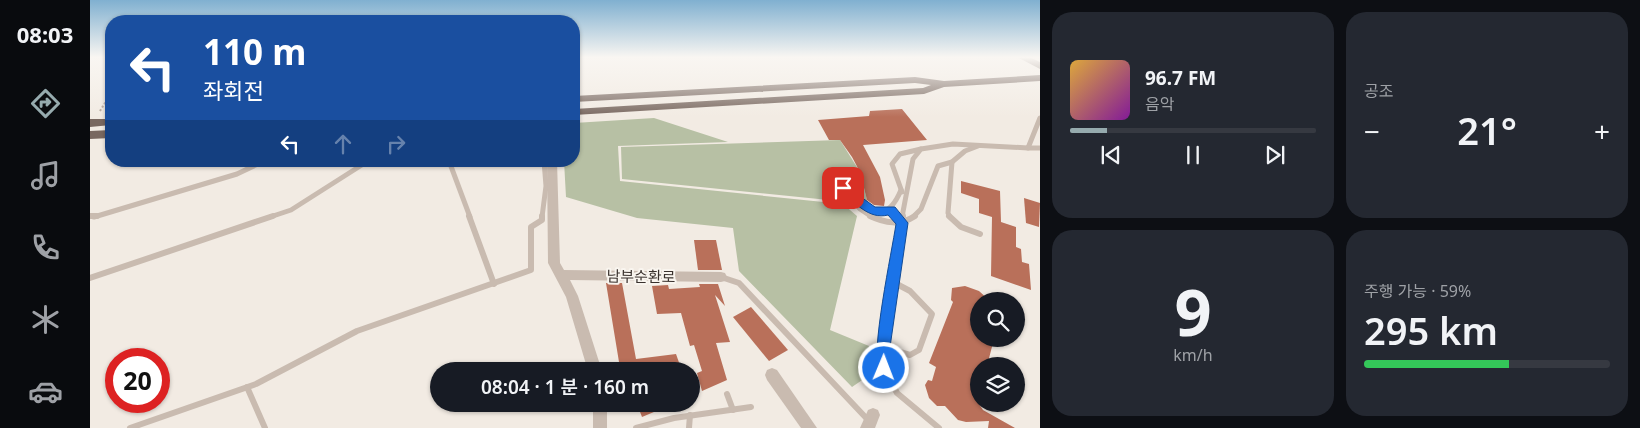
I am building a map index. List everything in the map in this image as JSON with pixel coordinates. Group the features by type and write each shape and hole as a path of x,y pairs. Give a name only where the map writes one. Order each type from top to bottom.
{"main road":[{"path":"580,99 915,80 944,84 1040,78"},
{"path":"580,112 924,91 944,84"},
{"path":"90,123 105,122"},
{"path":"90,135 105,134"}],"street":[{"path":"552,167 554,263 572,296 592,362"},
{"name":"남부순환로","path":"560,275 722,278"},
{"path":"772,375 810,428"},
{"path":"600,412 600,428"}],"lane":[{"path":"1028,148 1040,118"},
{"path":"905,201 892,164 896,156 904,151 953,144 1040,148"},
{"path":"901,190 897,203 891,210 882,212 872,210 843,188 862,211 890,223 902,223 913,220 920,210 937,166 941,163 952,162 966,150 983,145"},
{"path":"921,149 912,159 883,347 884,368 897,393 938,428"},
{"path":"952,162 948,213 950,220 958,226 980,234"},
{"path":"90,216 94,217 237,174 252,167"},
{"path":"90,278 291,210 359,167"},
{"path":"451,167 494,284"},
{"path":"130,428 247,387 357,331 531,270 531,227 542,220 546,186 544,167"},
{"path":"891,210 902,223"},
{"path":"722,278 739,283 870,422"},
{"path":"883,347 910,355 919,350 932,314 921,300 906,287 893,282"},
{"path":"247,387 265,428"},
{"path":"727,394 733,410"},
{"path":"636,428 690,415 751,407"},
{"path":"689,428 690,415"}],"path":[{"path":"100,112 105,103"}],"green space":[{"path":"654,118 728,142 618,146 620,181 843,204 857,216 830,330 869,346 871,374 852,387 739,271 733,228 637,218 566,197 564,167 580,167 580,123"},
{"path":"840,140 860,172 868,204 622,179 621,147"}],"building":[{"path":"902,109 927,140 863,145 880,177 885,200 884,206 874,205 867,200 860,172 852,157 840,140 829,140 818,120 869,116 870,111"},
{"path":"961,181 1000,191 1001,222 1016,227 1016,247 1021,249 1022,262 1029,264 1031,290 991,276 992,217 979,213 979,199 961,193"},
{"path":"1024,198 1040,203 1039,227 1026,223"},
{"path":"694,240 716,240 722,270 698,270"},
{"path":"606,283 622,283 636,359 676,354 679,362 619,362"},
{"path":"699,284 718,284 725,306 715,295 730,342 716,343 727,380 702,391 700,362 694,345 690,346 681,313 657,314 652,286 668,285 669,289 700,287"},
{"path":"965,286 980,292 970,292 970,347 992,347 989,357 970,357 970,412 987,412 1015,428 988,428 989,421 966,422 958,420 945,406 937,406 929,398 925,385 928,380 932,381 936,367 929,363 953,302 951,300 952,288"},
{"path":"751,307 788,350 769,361 733,317"},
{"path":"640,412 654,412 642,417"}],"route":[{"path":"843,188 872,210 882,212 891,210 902,223 883,347 884,368"}]}
